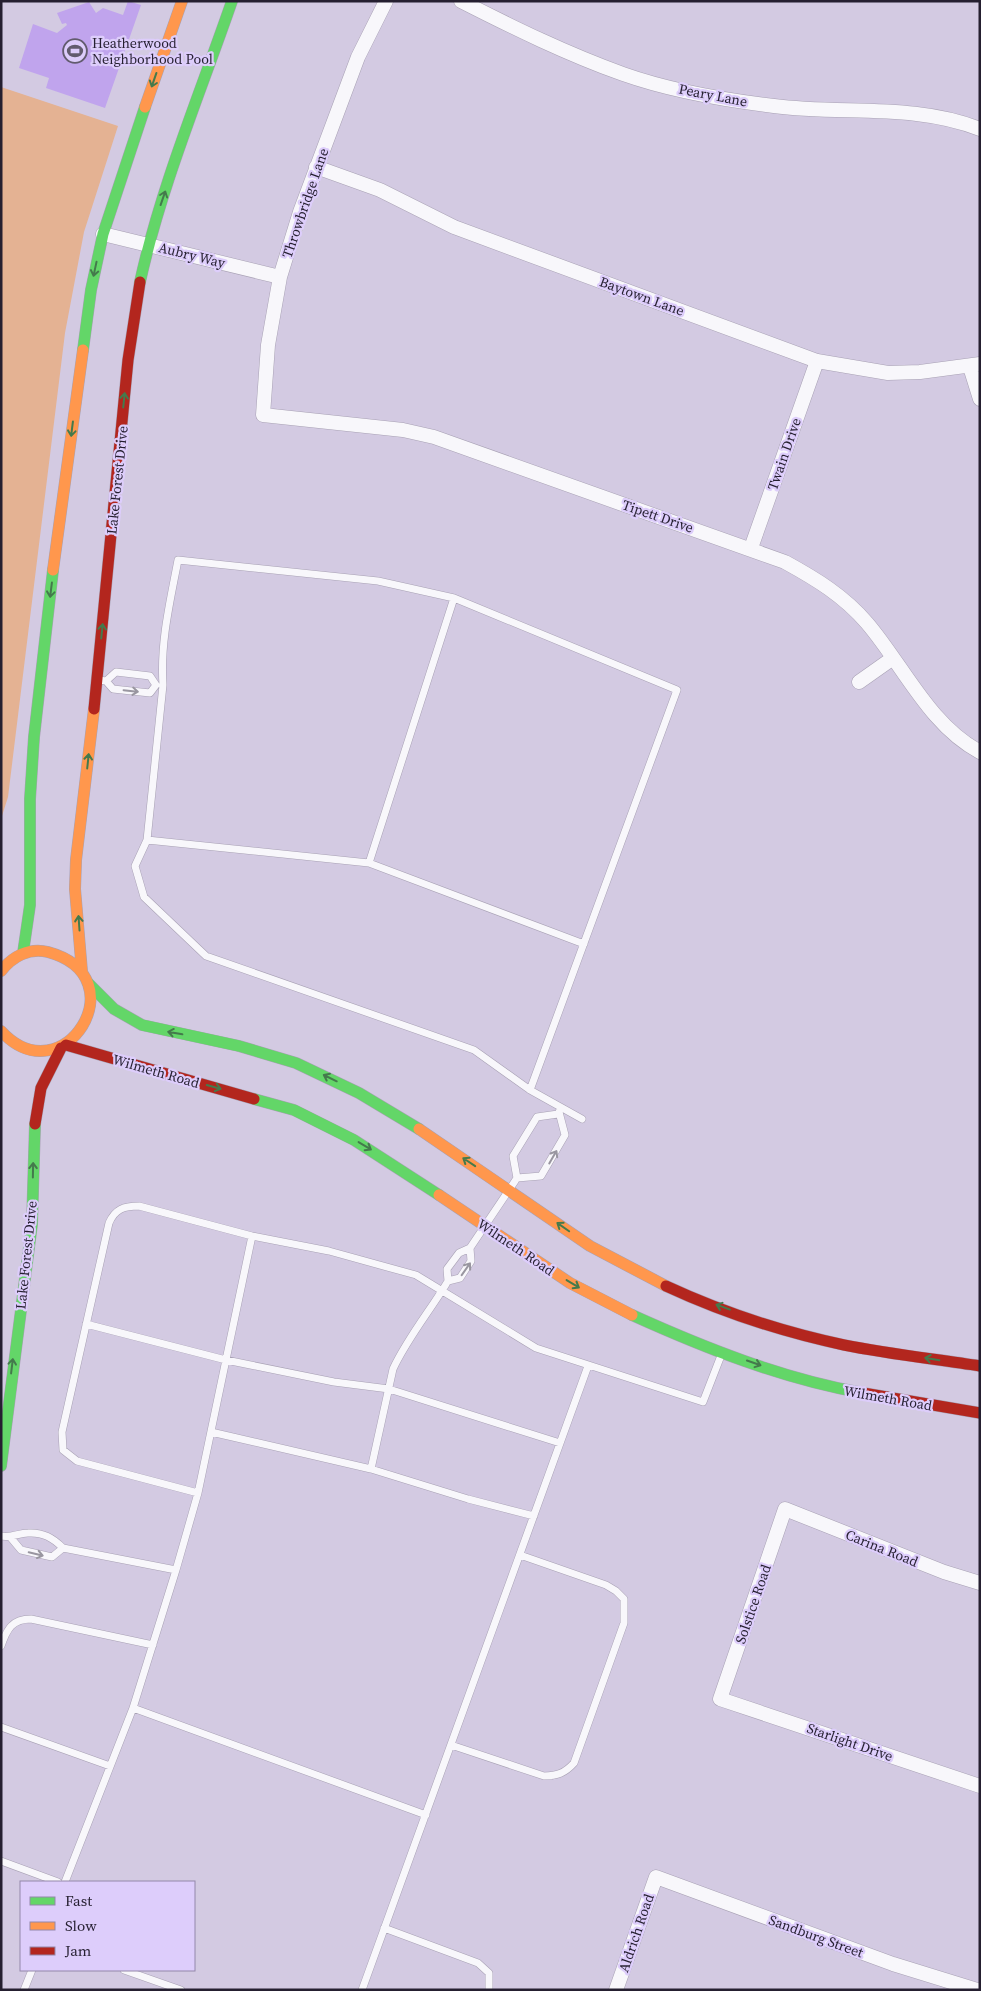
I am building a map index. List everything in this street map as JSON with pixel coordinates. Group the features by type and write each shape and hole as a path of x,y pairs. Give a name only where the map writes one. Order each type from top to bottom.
{"main road":[{"path":"1,971 19,955 30,905 30,799 36,717 86,321 103,234 182,1"},
{"name":"Lake Forest Drive","path":"82,972 75,888 76,860 101,680 131,337 148,245 232,1"},
{"path":"1,952 19,955 44,951 66,958 82,972 88,983 104,1000 123,1015 149,1028 244,1046 322,1074 383,1105 509,1189 590,1246 646,1276 692,1296 824,1340 980,1366"},
{"name":"Lake Forest Drive","path":"1,1466 32,1224 37,1098 50,1066 64,1046 78,1035 89,1016 91,1005 88,983"},
{"path":"1,1031 16,1044 26,1049 37,1051 64,1046"},
{"name":"Wilmeth Road","path":"64,1046 294,1110 362,1144 570,1283 608,1304 685,1340 818,1385 980,1414"}],"street":[{"name":"Throwbridge Lane","path":"263,414 268,345 280,277 300,212 358,57 386,1"},
{"name":"Peary Lane","path":"461,1 532,37 624,74 663,86 776,106 922,113 964,122 980,128"},
{"name":"Baytown Lane","path":"316,167 380,190 454,227 817,361 888,373 975,365"},
{"name":"Aubry Way","path":"103,234 280,277"},
{"name":"Twain Drive","path":"751,548 817,361"},
{"path":"975,365 980,399"},
{"name":"Tipett Drive","path":"263,414 404,430 434,437 751,548 785,562 823,584 847,601 868,624 940,720 980,752"},
{"path":"859,682 893,658"},
{"name":"Carina Road","path":"785,1509 944,1572 980,1583"},
{"name":"Solstice Road","path":"720,1699 785,1509"},
{"name":"Starlight Drive","path":"720,1699 980,1786"},
{"name":"Aldrich Road","path":"616,1990 656,1877"},
{"name":"Sandburg Street","path":"656,1877 893,1964 977,1990"}],"lane":[{"path":"530,1090 676,690 454,598 378,581 178,560 164,630 147,840 135,866 144,897 206,956 474,1050 530,1090 582,1119"},
{"path":"369,863 454,598"},
{"path":"116,672 150,676 160,685 150,693 113,690 101,680 116,672"},
{"path":"147,840 369,863 584,944"},
{"path":"517,1178 541,1176 565,1135 558,1114 562,1107"},
{"path":"371,1469 393,1369 400,1354 411,1334 448,1281 447,1269 459,1253 470,1248 517,1178 513,1156 537,1117 558,1114"},
{"path":"198,1493 77,1461 63,1450 62,1432 109,1223 118,1209 139,1206 252,1236 383,1265 416,1275 536,1348 703,1402 722,1353"},
{"path":"65,1881 133,1708 176,1570 198,1493 252,1236"},
{"path":"448,1281 460,1278 471,1261 470,1248"},
{"path":"86,1324 226,1360 334,1382 389,1389 560,1443"},
{"path":"362,1990 588,1366"},
{"path":"211,1432 371,1469 468,1499 534,1516"},
{"path":"1,1536 11,1538 27,1532 50,1536 64,1548 176,1570"},
{"path":"11,1538 21,1550 52,1557 64,1548"},
{"path":"451,1745 544,1776 560,1775 568,1770 577,1753 624,1623 624,1599 616,1590 606,1585 520,1555"},
{"path":"1,1646 9,1627 21,1619 31,1619 153,1645"},
{"path":"133,1708 426,1815"},
{"path":"1,1727 110,1766"},
{"path":"1,1861 55,1881"},
{"path":"384,1928 478,1963 489,1973 489,1990"},
{"path":"24,1990 32,1971"},
{"path":"127,1971 181,1990"}],"shaded area":[{"name":"Heatherwood Neighborhood Pool","path":"128,1 141,5 105,108 46,88 49,78 19,68 33,24 57,33 67,25 66,23 62,24 57,13 89,2 96,13 103,8 123,15"},
{"path":"1,87 118,126 84,232 65,333 8,797 1,819"}],"traffic: fast":[{"path":"140,282 170,175 232,1"},
{"path":"83,350 91,290 103,234 145,107"},
{"path":"23,953 30,905 30,799 34,737 53,570"},
{"path":"88,983 114,1009 142,1025 239,1046 296,1063 359,1093 419,1129"},
{"path":"254,1099 294,1110 354,1140 439,1195"},
{"path":"1,1466 32,1224 35,1124"},
{"path":"632,1315 688,1339 774,1371 803,1380 863,1393"}],"traffic: slow":[{"path":"145,107 182,1"},
{"path":"53,570 83,350"},
{"path":"82,972 75,889 76,860 94,709"},
{"path":"1,971 10,961 22,954 34,951 48,952 75,965 88,984 90,1006 82,1026 67,1042 47,1050 25,1048 1,1031"},
{"path":"419,1129 590,1246 666,1286"},
{"path":"439,1195 570,1283 632,1315"}],"traffic: jam":[{"path":"94,709 128,360 140,282"},
{"path":"66,1045 254,1099"},
{"path":"35,1124 41,1088 61,1048"},
{"path":"666,1286 731,1313 821,1340 878,1351 980,1366"},
{"path":"863,1393 980,1413"}],"place":[{"name":"Heatherwood Neighborhood Pool","path":"75,51"}]}
